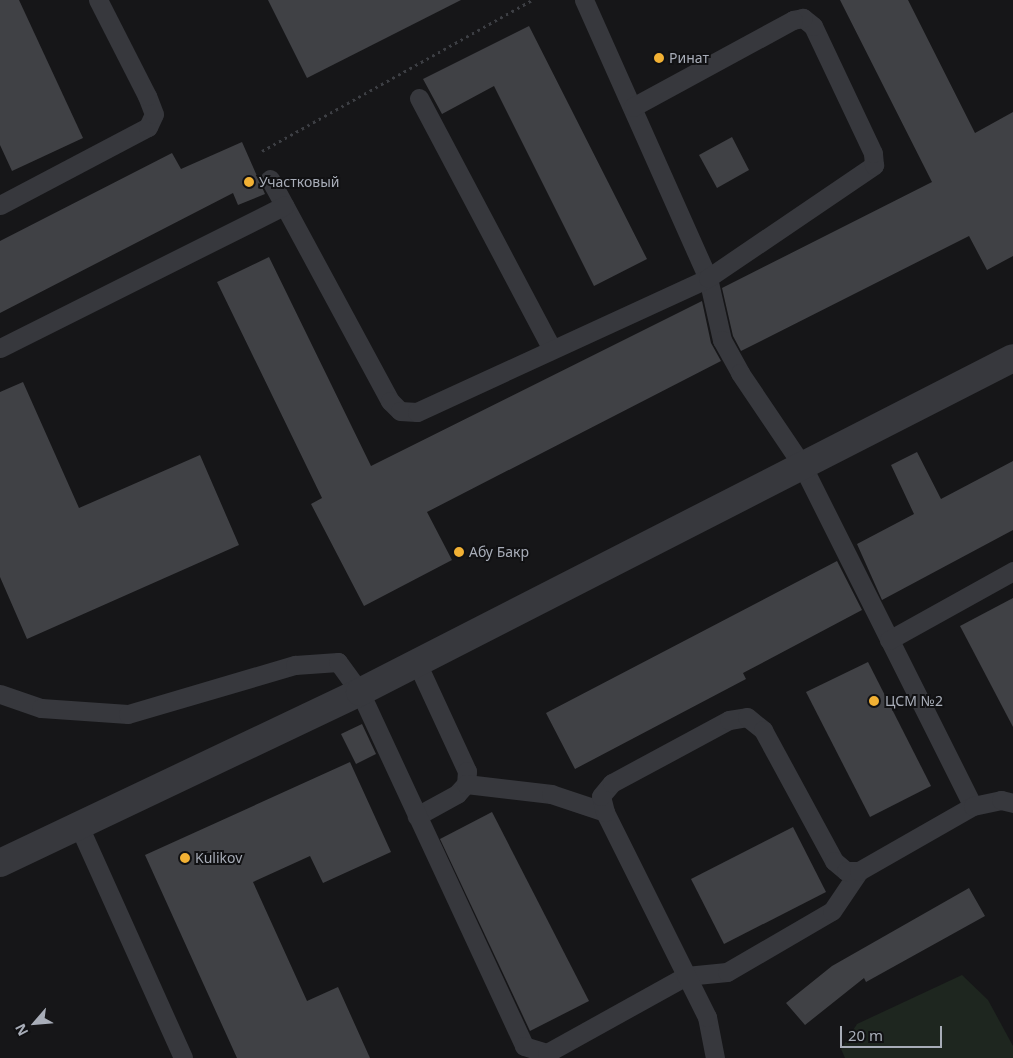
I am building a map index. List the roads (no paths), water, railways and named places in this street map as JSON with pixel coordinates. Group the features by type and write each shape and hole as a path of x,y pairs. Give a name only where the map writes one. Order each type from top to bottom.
{"street":[{"path":"0,863 78,824 360,692 802,464 1013,358"}],"lane":[{"path":"0,205 148,127 154,114 147,96 98,0"},
{"path":"584,0 708,278 722,340 740,373 802,464 973,806"},
{"path":"270,179 390,402 400,411 417,412 551,348 708,278 867,173 874,165 873,153 813,26 803,18 793,20 633,107"},
{"path":"419,98 551,348"},
{"path":"0,348 284,206"},
{"path":"889,640 1013,571"},
{"path":"0,694 41,708 128,714 295,665 338,662 360,692 524,1046 548,1054 686,976 727,972 832,911 859,871 973,806 1001,800 1013,803"},
{"path":"416,663 467,771 466,784 457,794 417,816"},
{"path":"715,1058 707,1017 605,812 601,796 612,783 729,720 747,717 763,730 834,861 846,871 859,871"},
{"path":"466,784 551,794 605,812"},
{"path":"78,824 183,1058"}],"place":[{"name":"Ринат","path":"659,58"},
{"name":"Участковый","path":"249,182"},
{"name":"Абу Бакр","path":"459,552"},
{"name":"ЦСМ №2","path":"874,701"},
{"name":"Kulikov","path":"185,858"}]}
